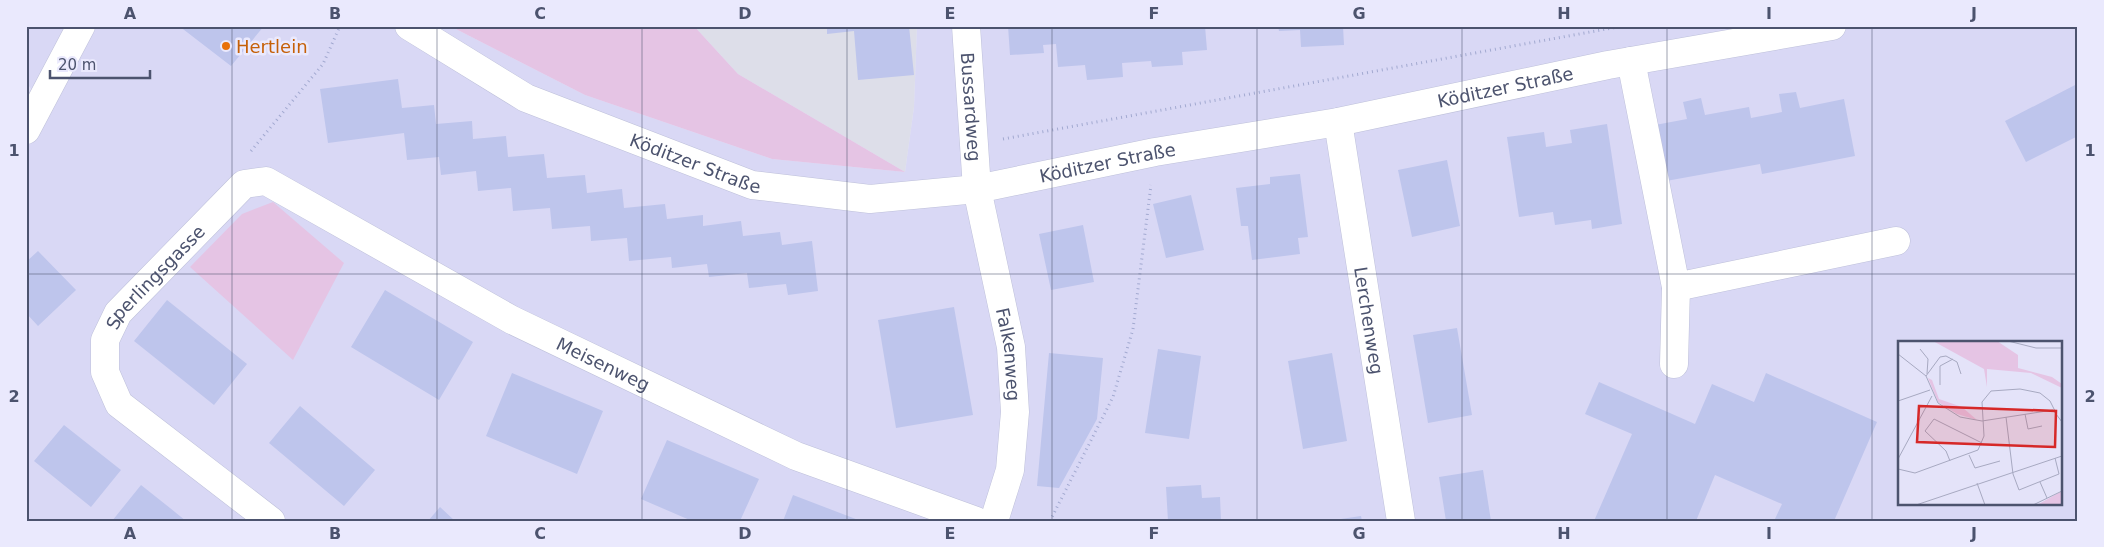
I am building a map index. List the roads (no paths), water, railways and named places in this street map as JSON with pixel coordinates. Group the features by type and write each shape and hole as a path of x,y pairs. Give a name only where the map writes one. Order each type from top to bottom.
{"street":[{"path":"26,130 81,26"},
{"name":"Köditzer Straße","path":"408,26 526,98 752,185 870,199 977,189 1155,152 1338,122 1631,61 1743,34 1832,26"},
{"name":"Bussardweg","path":"966,26 977,189"},
{"path":"1631,61 1676,287 1674,364"},
{"name":"Lerchenweg","path":"1338,122 1401,521"},
{"name":"Meisenweg","path":"244,184 266,181 512,320 796,456 976,521"},
{"name":"Sperlingsgasse","path":"244,184 118,313 105,340 105,372 120,404 271,521"},
{"name":"Falkenweg","path":"977,189 1011,347 1015,412 1010,470 994,521"},
{"path":"1676,287 1896,241"}],"place":[{"name":"Hertlein","path":"226,46"}]}
